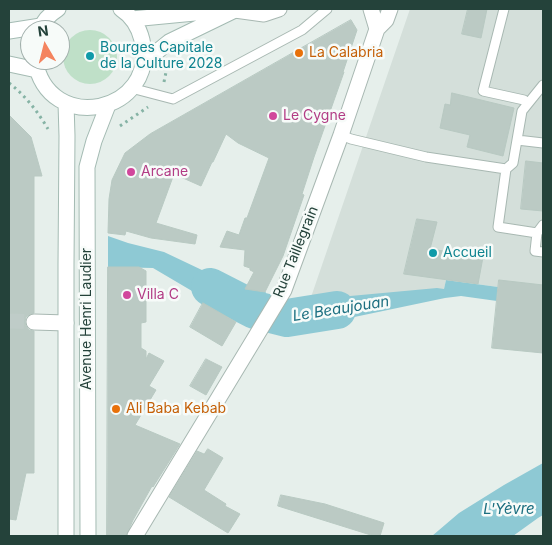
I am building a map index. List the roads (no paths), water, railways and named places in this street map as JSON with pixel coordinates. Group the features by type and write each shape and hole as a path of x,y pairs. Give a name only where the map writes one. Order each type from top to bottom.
{"main road":[{"path":"46,20 51,13 58,9"},
{"path":"28,70 43,83 52,94 74,106 97,108 120,98 139,77 143,64 144,48 140,33 132,19 121,9"},
{"path":"132,19 236,9 264,14 279,9"},
{"path":"143,64 169,42 236,9"},
{"path":"371,9 377,29"},
{"name":"Rue Taillegrain","path":"134,536 284,290 341,135 377,29 386,20 390,9"},
{"name":"Avenue Henri Laudier","path":"66,103 66,536"},
{"name":"Avenue Henri Laudier","path":"88,536 87,167 94,141 108,104"},
{"path":"34,322 66,322"}],"lane":[{"path":"131,88 173,99 302,30 327,9"},
{"path":"504,9 483,91 524,100"},
{"path":"543,85 522,111 513,163 506,169 498,227 540,229 535,251 543,252"},
{"path":"341,135 426,157 506,169"},
{"path":"517,140 543,143"}],"water":[{"path":"108,236 164,252 242,289 266,292 248,324 153,268 108,267"},
{"path":"446,280 498,287 497,301 461,296 445,298 278,333 296,301 437,288 444,289"},
{"name":"L'Yèvre","path":"543,463 543,515 513,536 432,536 459,513"}],"waterway":[{"name":"Le Beaujouan","path":"210,287 255,310 287,318 337,310"}],"tunnel":[{"path":"9,321 34,322"}],"place":[{"name":"La Calabria","path":"299,53"},
{"name":"Bourges Capitale de la Culture 2028","path":"90,56"},
{"name":"Le Cygne","path":"273,116"},
{"name":"Arcane","path":"131,172"},
{"name":"Accueil","path":"433,253"},
{"name":"Villa C","path":"127,295"},
{"name":"Ali Baba Kebab","path":"116,409"}]}
